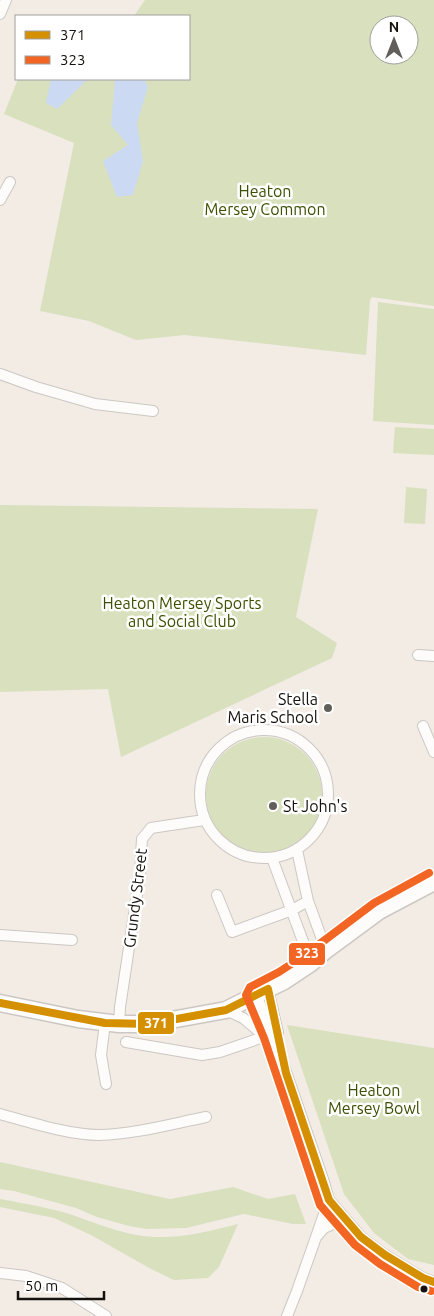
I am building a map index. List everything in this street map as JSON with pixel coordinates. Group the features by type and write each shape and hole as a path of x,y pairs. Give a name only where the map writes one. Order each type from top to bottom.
{"main road":[{"path":"0,1003 112,1024 149,1024 226,1010 262,992 311,963 379,911 434,882"}],"street":[{"path":"0,14 6,0"},
{"path":"0,200 10,182"},
{"path":"0,374 36,387 95,404 153,411"},
{"path":"418,655 434,656"},
{"path":"423,726 434,752"},
{"path":"264,730 285,733 303,743 317,758 326,777 328,798 324,818 313,836 297,850 285,855 272,858 251,858 232,850 215,837 204,820 199,799 201,778 210,758 225,742 243,733 264,730"},
{"name":"Grundy Street","path":"106,1084 101,1055 120,1007 140,875 142,839 151,828 204,820"},
{"path":"297,850 308,901 326,950"},
{"path":"272,858 311,963"},
{"path":"217,895 232,932 292,910 308,901"},
{"path":"0,935 72,940"},
{"path":"262,992 272,1034 286,1073"},
{"path":"226,1010 272,1034 324,1182 328,1200 361,1238 423,1278 434,1282"},
{"path":"126,1042 202,1055 220,1052 272,1034"},
{"path":"0,1114 98,1135 127,1132 206,1116"},
{"path":"287,1316 298,1291 328,1200"},
{"path":"314,1241 324,1228 345,1219"},
{"path":"0,1273 26,1276 62,1288 106,1316"}],"green space":[{"name":"Heaton Mersey Common","path":"145,0 434,0 434,306 372,297 370,300 366,355 185,335 136,340 89,321 40,311 74,143 4,114 18,80 190,80 190,15 135,15"},
{"path":"378,302 434,309 434,425 373,421"},
{"path":"395,427 434,429 434,455 393,453"},
{"path":"406,487 427,489 425,524 404,523"},
{"name":"Heaton Mersey Sports and Social Club","path":"0,505 318,509 296,617 337,643 332,658 121,757 108,689 0,692"},
{"path":"264,737 286,742 305,754 317,773 322,795 317,817 305,836 286,848 264,853 242,848 223,836 211,817 206,795 211,773 223,754 242,742"},
{"name":"Heaton Mersey Bowl","path":"287,1025 434,1048 434,1265 408,1259 374,1233 344,1194"},
{"path":"0,1162 170,1199 233,1187 268,1199 295,1194 306,1224 293,1224 244,1214 186,1228 147,1229 129,1226 97,1217 76,1208 0,1189"},
{"path":"0,1199 59,1211 135,1235 166,1237 187,1235 238,1224 219,1267 208,1278 174,1280 91,1235 54,1218 0,1207"}],"water":[{"path":"51,80 87,80 57,109 46,103"},
{"path":"144,80 148,87 137,123 143,161 133,195 117,197 103,161 128,145 111,125 115,81"}],"transit line":[{"name":"323","path":"429,873 374,903 305,955 279,972 250,987 246,995 264,1038 320,1205 355,1245 380,1264 418,1287 431,1291"},
{"name":"371","path":"0,1003 105,1023 149,1024 226,1010 268,989 286,1073 329,1200 361,1237 385,1255 423,1278 434,1282"}],"place":[{"name":"Stella Maris School","path":"328,708"},
{"name":"St John's","path":"273,806"}]}
